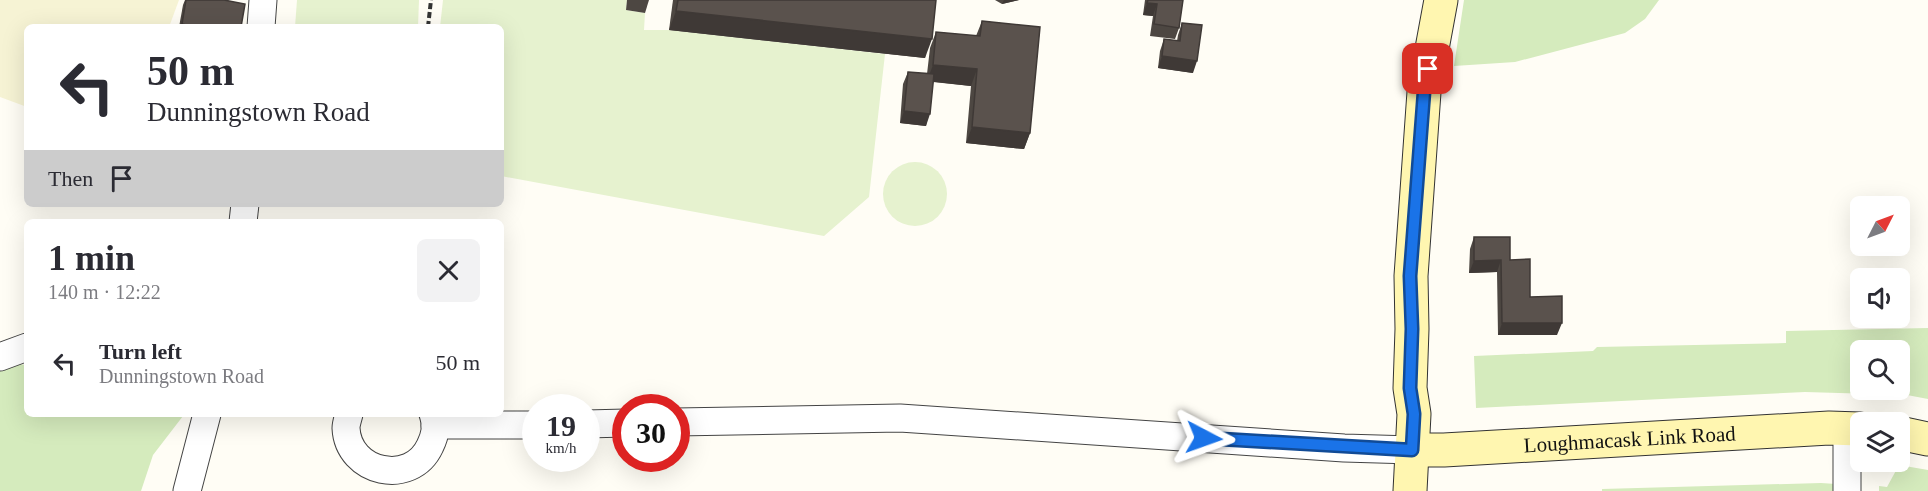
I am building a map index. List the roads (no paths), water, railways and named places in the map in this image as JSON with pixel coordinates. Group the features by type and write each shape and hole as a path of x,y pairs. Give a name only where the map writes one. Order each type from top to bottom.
{"street":[{"path":"1410,491 1414,414 1410,388 1412,329 1410,276 1424,92 1441,0"},
{"path":"0,357 24,348"},
{"path":"187,491 206,417"},
{"path":"348,417 346,428 352,449 388,481 411,467 426,454 435,437 434,420 522,424"},
{"path":"690,422 900,418 1344,448 1412,450"},
{"name":"Loughmacask Link Road","path":"1412,450 1850,428"},
{"path":"1910,435 1928,439"},
{"path":"1847,491 1850,464"}]}
